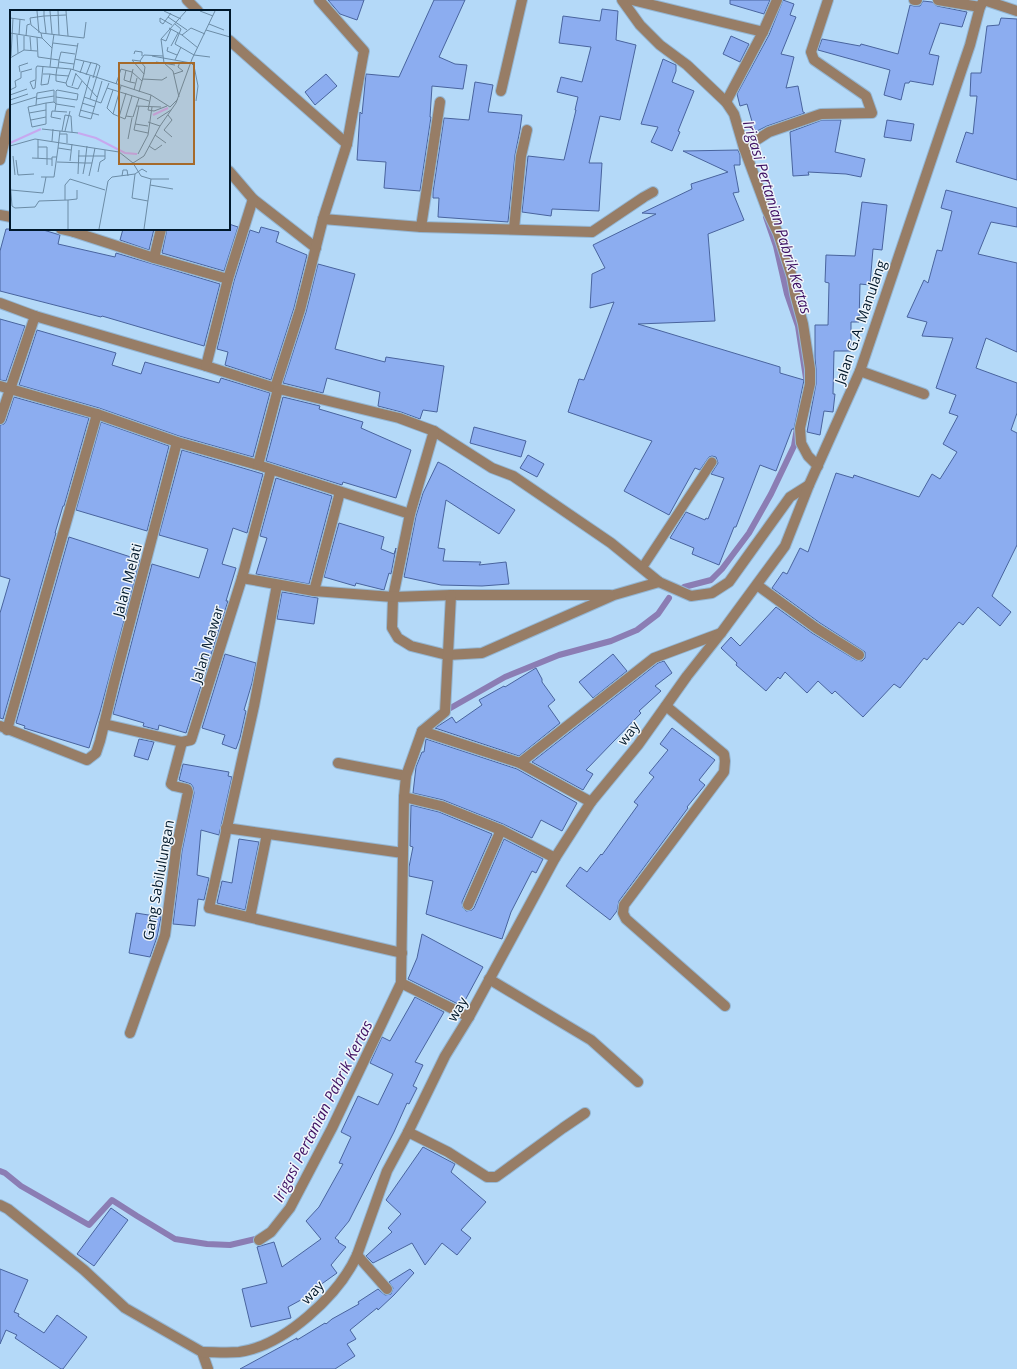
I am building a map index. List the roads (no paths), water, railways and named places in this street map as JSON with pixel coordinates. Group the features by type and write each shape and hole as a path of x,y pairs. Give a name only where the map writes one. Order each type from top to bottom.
{"street":[{"path":"187,0 197,10"},
{"path":"258,465 277,388 300,310 323,219 347,144 364,51 319,0"},
{"path":"500,91 522,0"},
{"path":"622,0 640,25 660,45 687,65 726,102 734,114 744,148 767,210 778,233 792,277 803,324 810,369 810,384 800,428 801,443 808,456 818,466"},
{"path":"632,0 763,32"},
{"path":"726,102 763,32 777,0"},
{"path":"744,148 770,132 821,114 872,113 866,96 814,60 812,56 811,52 828,0"},
{"path":"938,0 983,2 1017,11"},
{"name":"Jalan G.A. Manulang","path":"721,633 785,546 809,485 860,371 970,45 983,2"},
{"path":"230,41 347,144"},
{"path":"421,226 440,102"},
{"path":"0,160 10,116"},
{"path":"514,230 521,156 527,130"},
{"path":"230,172 253,199 316,248"},
{"path":"323,219 421,226 592,232 653,192"},
{"path":"206,366 228,279 253,199"},
{"path":"0,215 10,217"},
{"path":"154,258 161,230"},
{"path":"74,231 154,258 228,279"},
{"path":"0,303 35,316 277,388 399,418 434,431 492,468 513,476 611,543 659,582 691,596 712,593 729,582 790,497 809,485"},
{"path":"0,419 5,387 35,316"},
{"path":"860,371 924,394"},
{"path":"5,387 97,414 177,442 258,465 410,514"},
{"path":"4,728 97,414"},
{"path":"434,431 410,514 393,597 392,628 398,638 411,646 447,655 482,653 614,595 659,582"},
{"name":"Jalan Melati","path":"4,728 87,760 96,754 177,442"},
{"name":"Jalan Mawar","path":"182,742 189,741 192,738 242,578 271,470"},
{"path":"314,591 340,492"},
{"path":"242,578 314,591 393,597 451,595 614,595"},
{"path":"277,585 254,706 209,908 402,953"},
{"path":"757,585 816,628 859,655"},
{"path":"259,1240 271,1232 290,1208 332,1128 401,983 402,853 406,776 422,731 445,712 451,595"},
{"path":"520,763 654,658 721,633"},
{"name":"way","path":"202,1352 239,1352 258,1347 283,1335 306,1318 322,1303 351,1269 387,1171 445,1056 469,1017 555,858 591,802 638,745 687,676 721,633"},
{"path":"666,706 724,754 724,772 624,905 623,913 626,919 725,1006"},
{"path":"104,724 182,742"},
{"path":"422,731 520,763 591,802"},
{"name":"Gang Sabilulungan","path":"130,1033 153,970 166,928 176,850 188,792 187,789 171,784 182,742"},
{"path":"338,763 406,776"},
{"path":"404,797 442,806 500,830 555,858"},
{"path":"226,828 402,853"},
{"path":"468,905 500,830"},
{"path":"250,917 267,834"},
{"path":"489,979 591,1040 638,1082"},
{"path":"401,983 469,1017"},
{"path":"408,1132 448,1152 487,1177 491,1178 496,1177 585,1113"},
{"path":"0,1205 8,1209 84,1270 125,1308 202,1352 208,1369"},
{"path":"357,1255 387,1289"}],"lane":[{"path":"642,568 712,462"}],"waterway":[{"name":"Irigasi Pertanian Pabrik Kertas","path":"766,217 776,246 787,294 798,326 806,378"},
{"name":"Irigasi Pertanian Pabrik Kertas","path":"684,587 711,580 722,569 749,533 771,494 794,446 797,428"},
{"name":"Irigasi Pertanian Pabrik Kertas","path":"447,710 505,677 559,655 611,641 637,630 658,614 669,598"},
{"name":"Irigasi Pertanian Pabrik Kertas","path":"0,1171 5,1173 21,1186 89,1225 112,1200 175,1239 207,1244 230,1245 260,1238"}]}
